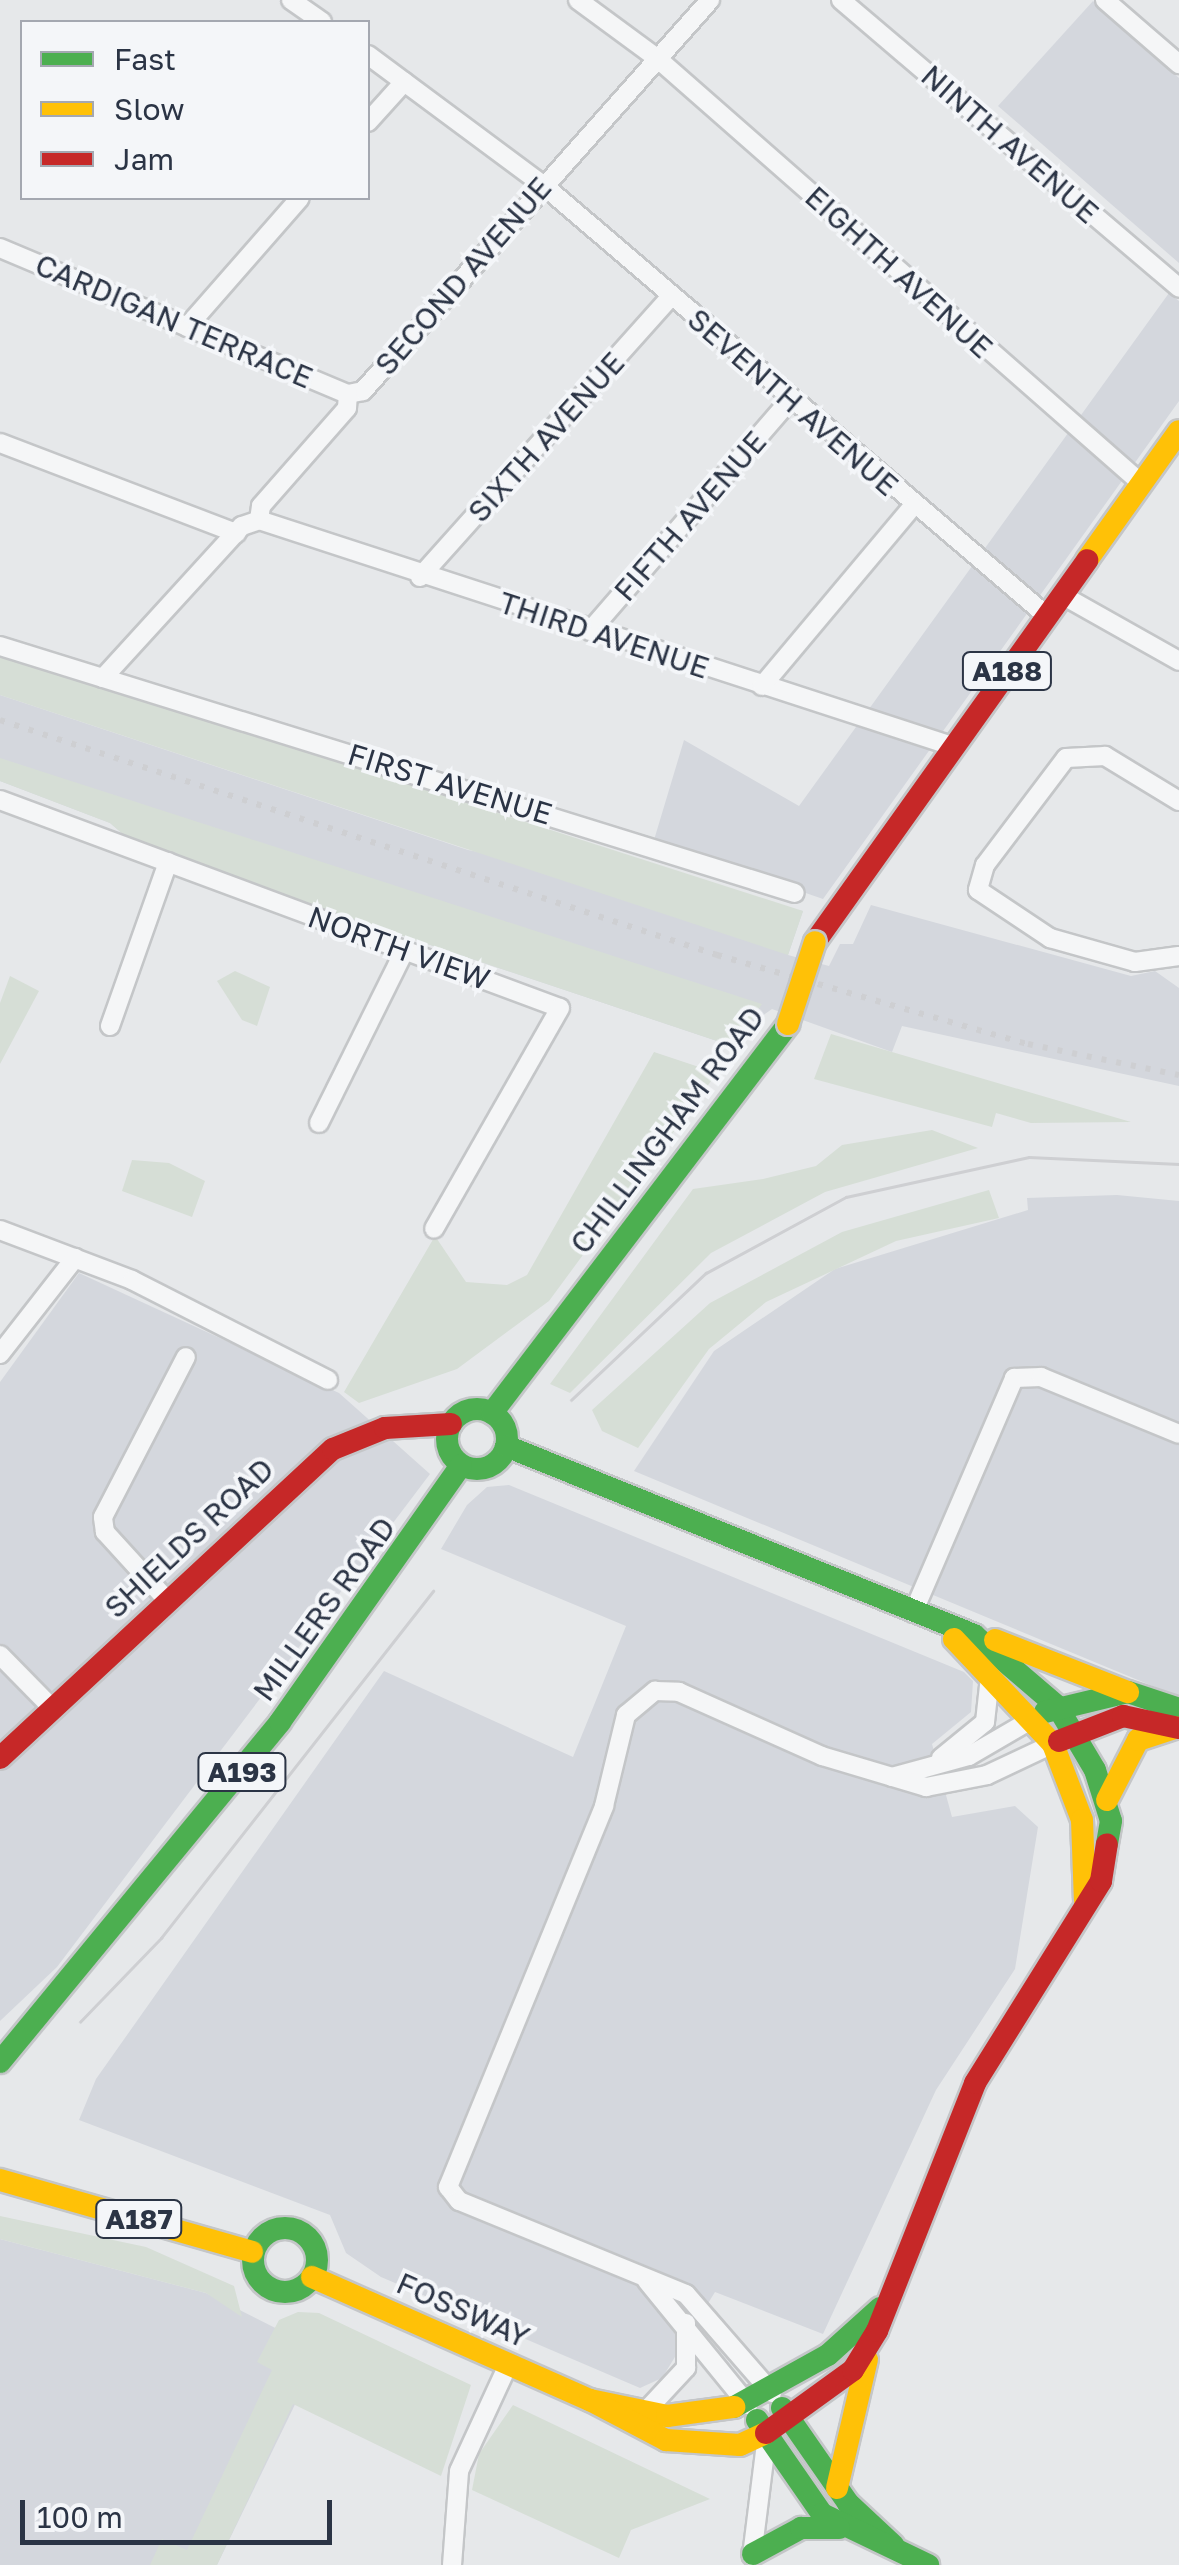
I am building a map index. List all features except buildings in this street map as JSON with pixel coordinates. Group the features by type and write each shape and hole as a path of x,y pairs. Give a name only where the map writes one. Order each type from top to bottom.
{"main road":[{"name":"CHILLINGHAM ROAD","path":"492,1413 788,1024 814,942 1179,431"},
{"name":"SHIELDS ROAD","path":"0,1758 166,1598 334,1450 385,1428 450,1424 468,1410 492,1413"},
{"path":"492,1413 506,1446 923,1617 1128,1692 1178,1721"},
{"path":"450,1424 448,1448 460,1465 486,1468 506,1446"},
{"name":"MILLERS ROAD","path":"0,2062 238,1777 460,1465"},
{"path":"923,1617 987,1668 1053,1744 1082,1820 1084,1912"},
{"path":"837,2488 872,2343 975,2083 1084,1912 1106,1870 1107,1800 1075,1732 1057,1706 974,1635"},
{"path":"1034,1718 1057,1706 1128,1692"},
{"path":"1053,1744 1123,1716 1178,1721"},
{"path":"1107,1800 1138,1740 1178,1721"},
{"name":"A187","path":"0,2180 252,2252"},
{"name":"A187","path":"0,2191 26,2190"},
{"path":"274,2230 300,2232 317,2256 312,2276 294,2293 276,2291 256,2276 252,2252 274,2230"},
{"name":"FOSSWAY","path":"312,2276 590,2400 666,2440 740,2445 767,2436"},
{"name":"FOSSWAY","path":"590,2400 644,2413 696,2417 748,2405 772,2392 888,2300"},
{"path":"767,2436 791,2421 872,2343"},
{"path":"772,2392 837,2488 901,2552"},
{"path":"748,2405 767,2436 839,2528"},
{"path":"750,2560 801,2528 839,2528 928,2565"}],"street":[{"path":"291,0 319,20"},
{"name":"EIGHTH AVENUE","path":"578,0 658,58 1141,483"},
{"name":"SECOND AVENUE","path":"103,678 236,534 259,520 260,506 347,408 348,394 363,391 542,184 710,0"},
{"name":"NINTH AVENUE","path":"841,0 1175,285"},
{"path":"1105,0 1179,64"},
{"name":"SEVENTH AVENUE","path":"370,57 542,184 966,553 1047,616"},
{"path":"370,120 404,82"},
{"path":"187,328 291,200"},
{"name":"CARDIGAN TERRACE","path":"0,248 348,394"},
{"name":"SIXTH AVENUE","path":"420,578 671,296"},
{"name":"FIFTH AVENUE","path":"590,632 790,400"},
{"path":"0,443 236,534"},
{"path":"762,686 913,506"},
{"name":"THIRD AVENUE","path":"259,520 420,578 952,746"},
{"path":"1062,595 1179,661"},
{"name":"FIRST AVENUE","path":"0,646 795,893"},
{"path":"1179,801 1105,756 1066,758 985,864 978,890 1050,938 1135,962 1179,956"},
{"name":"NORTH VIEW","path":"0,800 560,1008 434,1228"},
{"path":"110,1026 168,862"},
{"path":"319,1123 404,950"},
{"path":"0,1230 75,1258 328,1380"},
{"path":"0,1354 75,1258"},
{"path":"166,1598 104,1532 102,1516 186,1356"},
{"path":"923,1617 1014,1378 1041,1376 1179,1434"},
{"path":"0,1655 52,1708"},
{"path":"924,1770 985,1722 993,1697 987,1668"},
{"path":"772,2392 708,2311 643,2277 458,2202 448,2187 604,1806 626,1715 655,1691 679,1692 886,1778 964,1782 1053,1744"},
{"path":"886,1778 924,1770 1034,1718"},
{"path":"643,2277 686,2322 748,2405"},
{"path":"644,2413 680,2381 686,2322"},
{"path":"452,2565 459,2471 509,2363"},
{"path":"750,2560 767,2436"}],"shaded area":[{"path":"1093,1 1179,78 1179,263 998,106"},
{"path":"1169,293 1179,301 1179,401 823,899 654,840 684,740 799,806"},
{"path":"0,653 803,911 788,955 0,695"},
{"path":"0,695 468,850 803,911 788,955 829,966 840,944 853,944 871,905 1131,976 1155,971 1179,988 1179,1086 902,1026 892,1052 772,1009 723,1043 138,847 110,823 0,781"},
{"path":"0,758 762,1004 740,1037 723,1043 138,847 110,823 0,781"},
{"path":"235,971 270,987 257,1026 242,1020 217,981"},
{"path":"10,976 39,991 0,1064 0,1003"},
{"path":"831,1034 1131,1122 1031,1123 996,1113 992,1127 814,1079"},
{"path":"654,1052 717,1073 549,1301 457,1369 359,1403 344,1392 435,1236 466,1282 507,1285 527,1275"},
{"path":"932,1130 978,1148 825,1192 711,1253 570,1393 550,1384 693,1189 763,1179 816,1166 842,1145"},
{"path":"132,1160 169,1163 205,1181 192,1217 122,1191"},
{"path":"989,1190 999,1218 896,1241 766,1302 709,1349 638,1448 602,1431 592,1410 710,1303 842,1232"},
{"path":"1117,1195 1179,1201 1179,1697 634,1471 714,1351 835,1269 1028,1210 1027,1198"},
{"path":"79,1273 339,1393 430,1474 57,1967 0,2021 0,1382"},
{"path":"509,1485 964,1672 973,1681 971,1712 932,1744 952,1817 1015,1806 1038,1827 1015,1969 936,2090 823,2334 715,2292 662,2378 640,2388 381,2277 346,2253 330,2215 79,2120 96,2079 384,1671 573,1757 626,1626 441,1549 467,1505 487,1487"},
{"path":"0,2216 146,2247 234,2286 242,2317 206,2293 0,2239"},
{"path":"0,2239 206,2293 321,2351 217,2565 0,2565"},
{"path":"298,2312 319,2313 471,2385 441,2476 293,2404 217,2565 150,2565 162,2539 187,2550 272,2370 257,2362 279,2320"},
{"path":"513,2405 710,2499 631,2530 619,2558 472,2490 479,2454"}],"tram line":[{"path":"571,1400 706,1273 846,1197 1029,1157 1179,1164"},
{"path":"80,2022 161,1938 433,1591"}],"railway":[{"path":"0,720 717,955 1028,1044 1179,1075"}],"traffic: fast":[{"path":"492,1413 788,1024"},
{"path":"477,1409 498,1418 507,1439 498,1460 477,1469 456,1460 447,1439 456,1418 477,1409"},
{"path":"506,1446 974,1635 1057,1706 1095,1770 1111,1821 1107,1844"},
{"path":"0,2062 280,1722 461,1465"},
{"path":"1045,1712 1128,1692 1179,1709"},
{"path":"285,2228 308,2237 317,2260 308,2283 285,2292 262,2283 253,2260 262,2237 285,2228"},
{"path":"734,2407 828,2355 880,2308"},
{"path":"782,2408 848,2503 893,2545"},
{"path":"757,2420 822,2514 928,2565"},
{"path":"753,2554 801,2528 839,2528"}],"traffic: slow":[{"path":"1087,560 1179,431"},
{"path":"788,1024 815,942"},
{"path":"954,1639 1053,1744 1082,1820 1085,1900"},
{"path":"995,1640 1128,1692"},
{"path":"1107,1800 1138,1740 1176,1728"},
{"path":"0,2180 252,2252"},
{"path":"312,2277 590,2400 667,2416 734,2407"},
{"path":"837,2488 867,2359"},
{"path":"590,2400 666,2440 740,2445 766,2433"}],"traffic: jam":[{"path":"815,942 1087,560"},
{"path":"0,1758 333,1449 385,1428 451,1424"},
{"path":"1059,1741 1123,1716 1179,1728"},
{"path":"766,2433 853,2370 877,2331 975,2083 1101,1881 1107,1844"}]}
